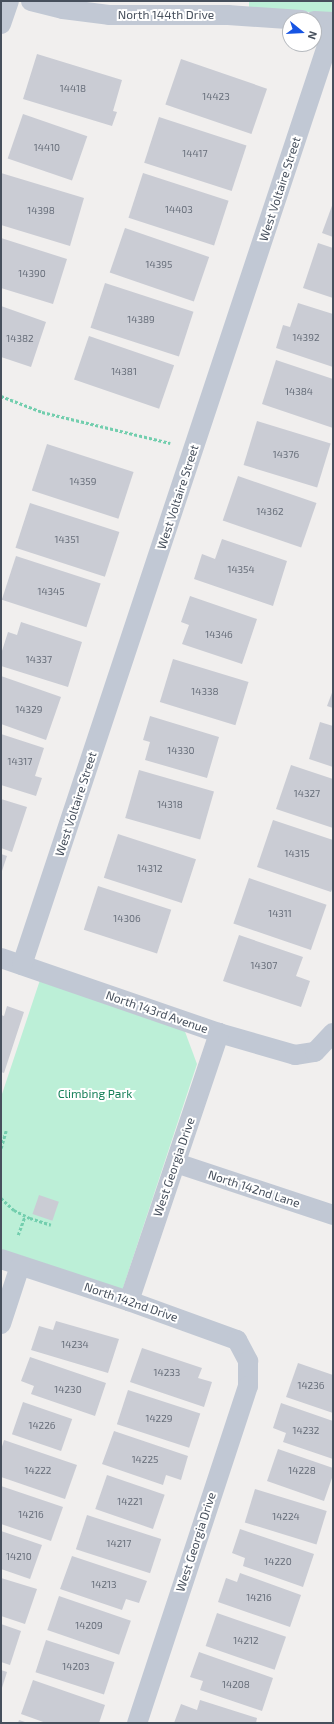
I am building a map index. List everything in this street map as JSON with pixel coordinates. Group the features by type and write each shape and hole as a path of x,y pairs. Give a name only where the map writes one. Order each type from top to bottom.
{"street":[{"path":"1,24 9,1"},
{"name":"North 144th Drive","path":"31,1 64,9 109,15 228,15 282,19"},
{"path":"322,21 333,22"},
{"name":"West Voltaire Street","path":"22,965 333,28"},
{"name":"North 143rd Avenue","path":"1,958 219,1033 295,1055 315,1052 333,1032"},
{"name":"West Georgia Drive","path":"129,1301 219,1033"},
{"name":"North 142nd Lane","path":"176,1163 333,1215"},
{"name":"North 142nd Drive","path":"1,1259 129,1301 237,1340 248,1361"},
{"path":"1,1324 20,1266"},
{"name":"West Georgia Drive","path":"137,1723 248,1386 248,1361"}],"path":[{"path":"1,396 49,414 170,443"},
{"path":"1,1148 6,1132"},
{"path":"1,1198 14,1210 24,1216 51,1225"},
{"path":"18,1235 24,1216"}],"green space":[{"path":"249,1 333,1 333,14 322,12 249,7"},
{"name":"Climbing Park","path":"40,980 184,1029 197,1064 122,1291 1,1252 1,1097"}],"building":[{"path":"37,54 122,80 113,111 117,112 112,126 23,99"},
{"path":"181,59 267,89 251,134 165,104"},
{"path":"23,114 87,136 72,181 8,158"},
{"path":"159,117 246,145 232,191 144,163"},
{"path":"1,173 84,198 70,246 1,225"},
{"path":"143,173 229,201 214,246 128,218"},
{"path":"333,203 333,237 322,233"},
{"path":"125,228 209,257 194,301 110,272"},
{"path":"1,238 67,259 53,304 1,288"},
{"path":"318,243 333,248 333,298 303,288"},
{"path":"105,283 193,312 179,356 90,328"},
{"path":"298,303 333,314 333,367 276,348 283,325 290,327"},
{"path":"1,306 46,322 31,367 1,357"},
{"path":"89,336 174,365 159,409 74,379"},
{"path":"276,360 333,379 333,428 262,404"},
{"path":"257,421 331,444 317,488 244,465"},
{"path":"47,444 134,472 118,519 32,491"},
{"path":"238,476 316,503 301,547 223,520"},
{"path":"30,503 119,532 105,577 15,548"},
{"path":"222,539 287,561 273,606 194,579 202,554 215,559"},
{"path":"16,556 101,584 86,627 2,600"},
{"path":"190,596 257,619 242,664 182,644 189,625 181,622"},
{"path":"21,622 82,642 68,687 1,666 1,654 8,632 17,635"},
{"path":"173,659 249,682 235,725 160,702"},
{"path":"1,676 61,697 46,740 1,724"},
{"path":"333,690 333,708 327,706"},
{"path":"150,716 219,737 207,778 145,760 150,742 143,740"},
{"path":"320,722 333,726 333,767 309,759"},
{"path":"1,734 44,748 35,776 42,778 36,796 1,785"},
{"path":"291,765 333,779 333,828 276,809"},
{"path":"139,770 214,791 200,840 125,818"},
{"path":"1,799 27,807 12,852 1,848"},
{"path":"273,820 333,840 333,887 331,892 257,867"},
{"path":"118,834 196,859 182,903 104,878"},
{"path":"1,854 7,856 1,874"},
{"path":"249,878 327,905 311,950 233,923"},
{"path":"98,886 171,910 157,954 84,930"},
{"path":"239,935 303,957 296,976 310,981 301,1007 223,981"},
{"path":"7,1006 24,1012 4,1073 1,1072 1,1015 4,1016"},
{"path":"39,1195 59,1202 52,1221 32,1214"},
{"path":"56,1321 119,1339 108,1373 31,1350 39,1326 53,1330"},
{"path":"142,1348 202,1368 198,1378 212,1382 204,1407 130,1382"},
{"path":"30,1357 106,1383 95,1416 31,1394 34,1386 21,1381"},
{"path":"298,1363 333,1375 333,1413 286,1397"},
{"path":"128,1390 200,1413 189,1448 117,1424"},
{"path":"23,1402 72,1419 61,1451 12,1434"},
{"path":"281,1403 333,1421 333,1459 283,1442 286,1433 273,1428"},
{"path":"114,1431 188,1456 181,1480 166,1475 163,1485 102,1464"},
{"path":"4,1440 77,1465 65,1499 1,1477 1,1450"},
{"path":"278,1449 333,1468 333,1475 324,1501 267,1481"},
{"path":"107,1475 165,1495 153,1529 95,1509"},
{"path":"1,1486 63,1507 51,1541 1,1524"},
{"path":"255,1489 327,1511 316,1544 245,1522"},
{"path":"87,1515 161,1539 150,1573 76,1549"},
{"path":"240,1529 314,1554 303,1587 243,1566 245,1558 232,1553"},
{"path":"1,1531 42,1545 30,1579 1,1569"},
{"path":"72,1556 147,1581 139,1603 126,1599 122,1610 60,1589"},
{"path":"240,1573 301,1595 290,1627 218,1602 226,1578 237,1582"},
{"path":"1,1578 37,1589 25,1624 1,1616"},
{"path":"59,1596 131,1621 119,1655 47,1630"},
{"path":"217,1613 286,1637 275,1670 206,1646"},
{"path":"1,1624 21,1631 10,1665 1,1662"},
{"path":"46,1640 114,1662 104,1695 35,1672"},
{"path":"199,1652 273,1678 262,1711 200,1690 203,1681 190,1677"},
{"path":"1,1670 7,1672 1,1691"},
{"path":"33,1680 105,1705 99,1723 46,1723 21,1714"},
{"path":"200,1700 257,1718 256,1723 174,1723 181,1704 197,1710"},
{"path":"19,1720 28,1723 18,1723"}]}
